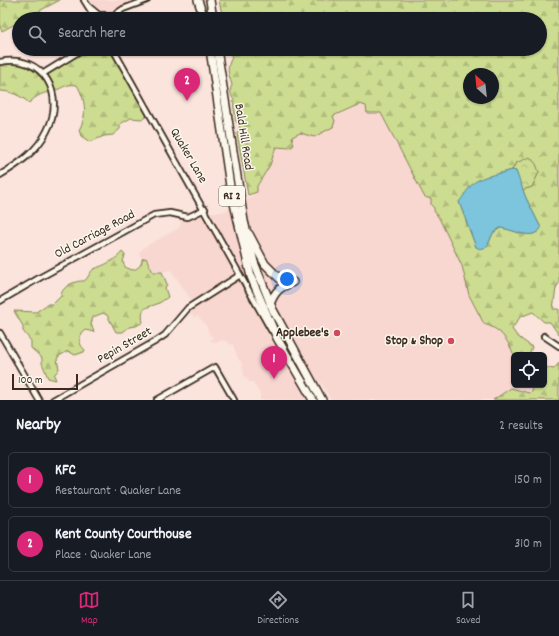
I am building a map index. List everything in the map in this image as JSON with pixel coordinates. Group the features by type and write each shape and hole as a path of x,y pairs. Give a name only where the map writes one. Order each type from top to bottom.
{"main road":[{"path":"198,0 202,12"},
{"path":"202,0 203,12"},
{"path":"210,0 212,12"},
{"name":"Quaker Lane","path":"211,56 230,186 243,248 251,277 276,338 314,400"},
{"name":"Bald Hill Road","path":"218,56 244,221 259,276 270,304"},
{"path":"244,221 265,264 280,279"},
{"path":"270,304 274,293 278,289 293,282"},
{"name":"RI 2","path":"270,304 322,400"},
{"path":"288,358 296,354"}],"street":[{"path":"84,0 92,12"},
{"path":"121,12 146,0"},
{"path":"88,6 95,12"},
{"path":"44,73 72,56"},
{"name":"Quaker Lane","path":"117,56 205,209 265,322 276,338"},
{"path":"0,62 16,61 29,64 44,73 54,99 54,112 49,128 31,153 0,175"},
{"name":"Old Carriage Road","path":"0,301 41,276 154,215 170,213 188,217 205,209"},
{"name":"Pepin Street","path":"53,400 165,335 188,308 240,275"},
{"path":"0,333 39,400"},
{"path":"544,336 559,346"},
{"path":"157,400 215,367 234,400"}],"shaded area":[{"path":"85,0 145,0 118,12 98,12"},
{"path":"360,104 366,106 372,114 381,113 424,196 430,198 434,211 439,218 462,266 469,295 484,324 493,327 502,333 508,342 513,352 511,352 511,388 493,400 331,400 321,383 314,386 255,277 255,289 309,400 260,400 260,394 253,382 249,382 244,376 242,363 238,359 233,345 223,340 217,342 210,341 213,337 209,334 207,327 198,316 194,317 187,310 193,303 171,270 153,272 146,258 142,259 139,253 146,246 179,228 182,218 203,210 207,212 222,212 252,196 270,165 276,147 289,148 295,144 292,137"},
{"path":"511,388 533,388 532,392 529,393"}],"green space":[{"path":"0,0 60,0 37,12 12,12 12,26 2,31 0,27"},
{"path":"219,0 559,0 559,283 556,288 553,309 559,309 559,335 550,322 544,322 533,312 520,317 512,329 517,336 532,347 530,352 513,352 503,335 490,326 484,324 469,295 462,266 439,218 434,211 434,208 431,205 431,198 424,196 381,113 367,113 366,106 360,104 333,116 335,121 333,127 314,137 300,133 292,137 294,145 290,148 276,147 270,165 257,186 257,192 248,195 237,134 240,127 235,120 233,105 234,100 231,95 232,85 228,71 231,56 547,56 547,12 222,12","holes":["516,163 539,172 532,187 522,190 541,228 533,234 522,234 500,228 493,233 487,247 476,247 459,202 487,176 493,176 512,170"]},
{"path":"71,56 118,56 150,115 142,119 131,118 120,124 120,129 113,135 104,136 90,142 81,136 79,130 84,118 84,101 77,85 67,85 37,96 29,103 16,94 0,91 0,62 14,61 43,72"},
{"path":"530,157 536,164 539,172 532,187 522,190 516,171 512,170 516,163"},
{"path":"122,252 125,255 123,262 125,267 132,270 136,269 140,265 142,259 146,258 153,272 162,272 167,284 165,288 168,297 147,307 142,313 143,322 136,326 129,327 123,332 116,332 107,315 103,313 93,317 91,324 94,332 85,330 80,337 80,343 85,350 84,352 75,355 68,351 59,356 57,359 59,369 54,375 56,380 48,378 42,363 42,358 31,348 31,341 23,331 23,326 14,311 36,312 48,304 53,304 61,296 66,287 73,283 84,281 94,269 113,260"},
{"path":"559,363 559,400 493,400 511,388 529,393 532,392 533,388 547,388 547,368 554,369"}],"water":[{"path":"512,170 516,171 526,198 541,228 533,234 522,234 500,228 493,233 487,247 480,249 476,247 459,202 475,182 488,176"}],"place":[{"name":"Kent County Courthouse","path":"187,101"},
{"name":"Applebee's","path":"337,333"},
{"name":"Stop & Shop","path":"451,341"},
{"name":"KFC","path":"274,379"}]}
